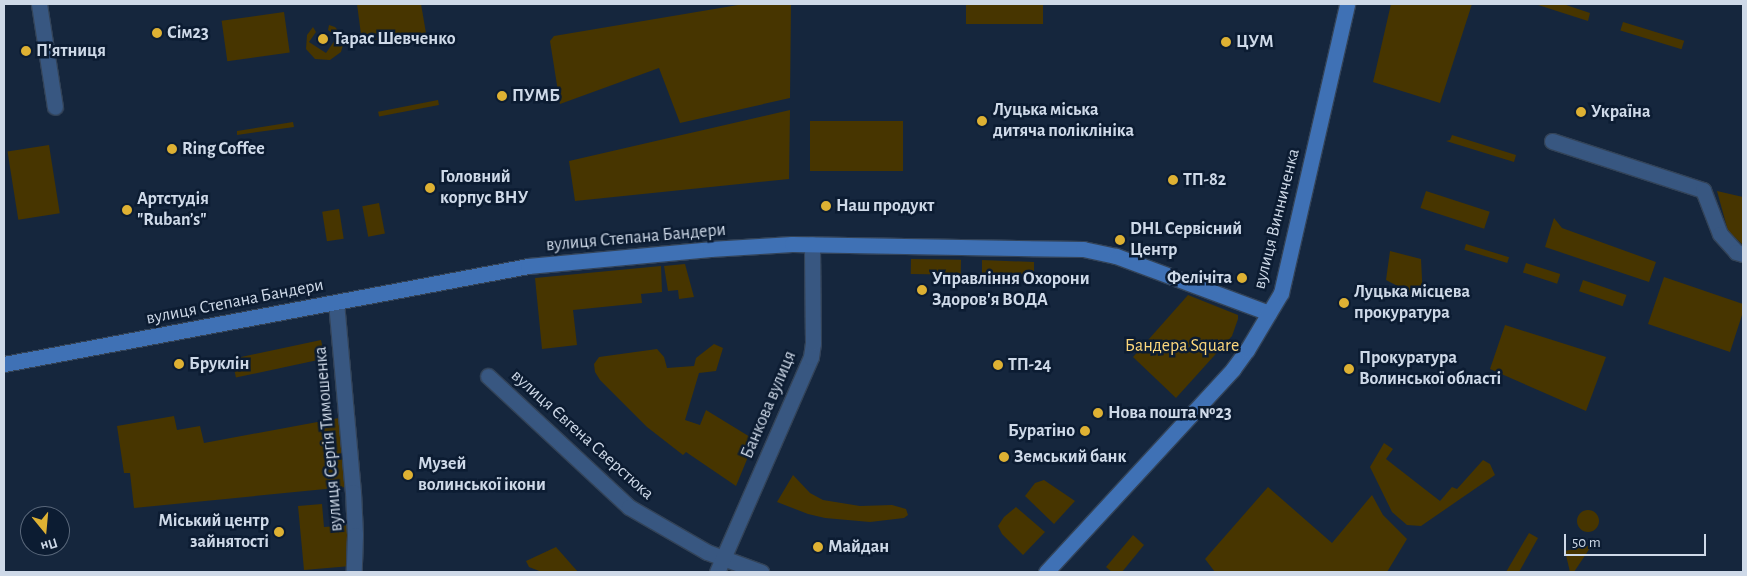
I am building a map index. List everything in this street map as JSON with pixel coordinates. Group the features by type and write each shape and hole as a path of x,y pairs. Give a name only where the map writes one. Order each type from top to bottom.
{"street":[{"path":"39,4 55,107"},
{"name":"вулиця Винниченка","path":"1046,572 1233,369 1247,350 1280,293 1346,4"},
{"path":"1552,141 1704,190 1720,234 1736,252 1743,254"},
{"name":"вулиця Степана Бандери","path":"4,364 528,266 710,249 812,244 1092,250 1145,266 1269,312"},
{"name":"Банкова вулиця","path":"720,565 811,357 813,343 812,244"},
{"name":"вулиця Сергія Тимошенка","path":"336,302 354,509 354,572"},
{"name":"вулиця Євгена Сверстюка","path":"488,376 630,507 707,552 720,565 761,572"}],"green space":[{"path":"357,4 421,4 426,33 362,42"},
{"path":"744,4 791,4 790,98 680,123 659,68 560,104 550,41 554,36"},
{"path":"966,4 1043,4 1043,24 966,24"},
{"path":"1391,4 1472,4 1440,103 1373,82"},
{"path":"1535,4 1563,4 1590,13 1588,21"},
{"path":"284,12 290,53 227,61 222,21"},
{"path":"1623,22 1684,41 1682,49 1620,31"},
{"path":"329,25 335,27 342,35 343,45 341,52 330,60 315,59 306,49 307,35 313,27 316,32 309,42 326,53 337,37 328,30"},
{"path":"438,100 439,105 379,117 378,112"},
{"path":"790,110 789,179 575,201 569,161"},
{"path":"810,121 903,121 903,171 810,171"},
{"path":"293,122 294,127 237,135 237,131"},
{"path":"1452,135 1516,155 1514,162 1446,141 1450,140"},
{"path":"49,145 60,213 18,220 8,152"},
{"path":"1426,191 1490,212 1484,229 1420,208"},
{"path":"1717,191 1743,197 1743,245 1728,231"},
{"path":"379,203 385,233 368,237 362,206"},
{"path":"339,209 344,239 327,241 322,212"},
{"path":"1554,218 1562,228 1656,262 1649,282 1545,247"},
{"path":"1466,244 1509,257 1507,263 1464,250"},
{"path":"1390,251 1421,259 1423,299 1386,280"},
{"path":"911,259 961,260 961,275 911,274"},
{"path":"982,260 1034,262 1034,274 982,274"},
{"path":"1526,263 1560,274 1557,284 1523,273"},
{"path":"685,264 694,297 679,299 678,290 668,291 664,266"},
{"path":"661,266 662,292 641,294 642,303 573,310 577,345 542,349 535,278"},
{"path":"1664,277 1743,304 1743,312 1730,352 1648,324"},
{"path":"1583,280 1626,295 1623,306 1579,291"},
{"name":"Бандера Square","path":"1188,295 1238,315 1238,319 1232,336 1176,398 1133,357"},
{"path":"1505,325 1606,357 1586,411 1490,369"},
{"path":"321,340 325,359 236,378 232,359"},
{"path":"714,344 723,348 716,371 699,373 685,420 700,425 706,410 755,440 736,486 686,452 683,455 647,427 600,380 595,372 594,364 599,357 657,349 664,357 667,368 694,366 696,358"},
{"path":"174,416 177,430 200,426 204,443 339,418 346,487 134,508 130,473 124,473 117,426"},
{"path":"1384,443 1393,449 1386,459 1440,501 1452,487 1457,489 1483,460 1490,464 1495,475 1421,526 1407,525 1392,512 1370,467"},
{"path":"793,475 810,493 823,500 860,506 892,505 906,509 908,515 904,518 870,522 825,518 808,514 777,502"},
{"path":"1044,480 1075,501 1054,524 1025,496 1035,483"},
{"path":"1268,487 1332,543 1372,495 1383,515 1407,539 1387,572 1215,572 1205,559"},
{"path":"322,504 324,527 351,525 351,566 304,570 298,506"},
{"path":"1016,507 1045,532 1023,555 1002,534 998,526 1004,517"},
{"path":"1588,510 1596,513 1599,521 1596,529 1588,532 1580,529 1577,521 1580,513"},
{"path":"1529,533 1538,538 1519,572 1506,572"},
{"path":"1133,535 1144,545 1122,572 1112,572 1106,567"},
{"path":"1592,545 1574,572 1570,572 1565,551"},
{"path":"556,547 578,572 542,572 529,567 526,561"}],"place":[{"name":"Сім23","path":"157,33"},
{"name":"Тарас Шевченко","path":"323,39"},
{"name":"ЦУМ","path":"1226,42"},
{"name":"П'ятниця","path":"26,51"},
{"name":"ПУМБ","path":"502,96"},
{"name":"Україна","path":"1581,112"},
{"name":"Луцька міська дитяча поліклініка","path":"982,121"},
{"name":"Ring Coffee","path":"172,149"},
{"name":"ТП-82","path":"1173,180"},
{"name":"Головний корпус ВНУ","path":"430,188"},
{"name":"Наш продукт","path":"826,206"},
{"name":"Артстудія \"Ruban’s\"","path":"127,210"},
{"name":"DHL Сервісний Центр","path":"1120,240"},
{"name":"Фелічіта","path":"1242,278"},
{"name":"Управління Охорони Здоров'я ВОДА","path":"922,290"},
{"name":"Луцька місцева прокуратура","path":"1344,303"},
{"name":"Бруклін","path":"179,364"},
{"name":"ТП-24","path":"998,365"},
{"name":"Прокуратура Волинської області","path":"1349,369"},
{"name":"Нова пошта №23","path":"1098,413"},
{"name":"Буратіно","path":"1085,431"},
{"name":"Земський банк","path":"1004,457"},
{"name":"Музей волинської ікони","path":"408,475"},
{"name":"Міський центр зайнятості","path":"279,532"},
{"name":"Майдан","path":"818,547"}]}
